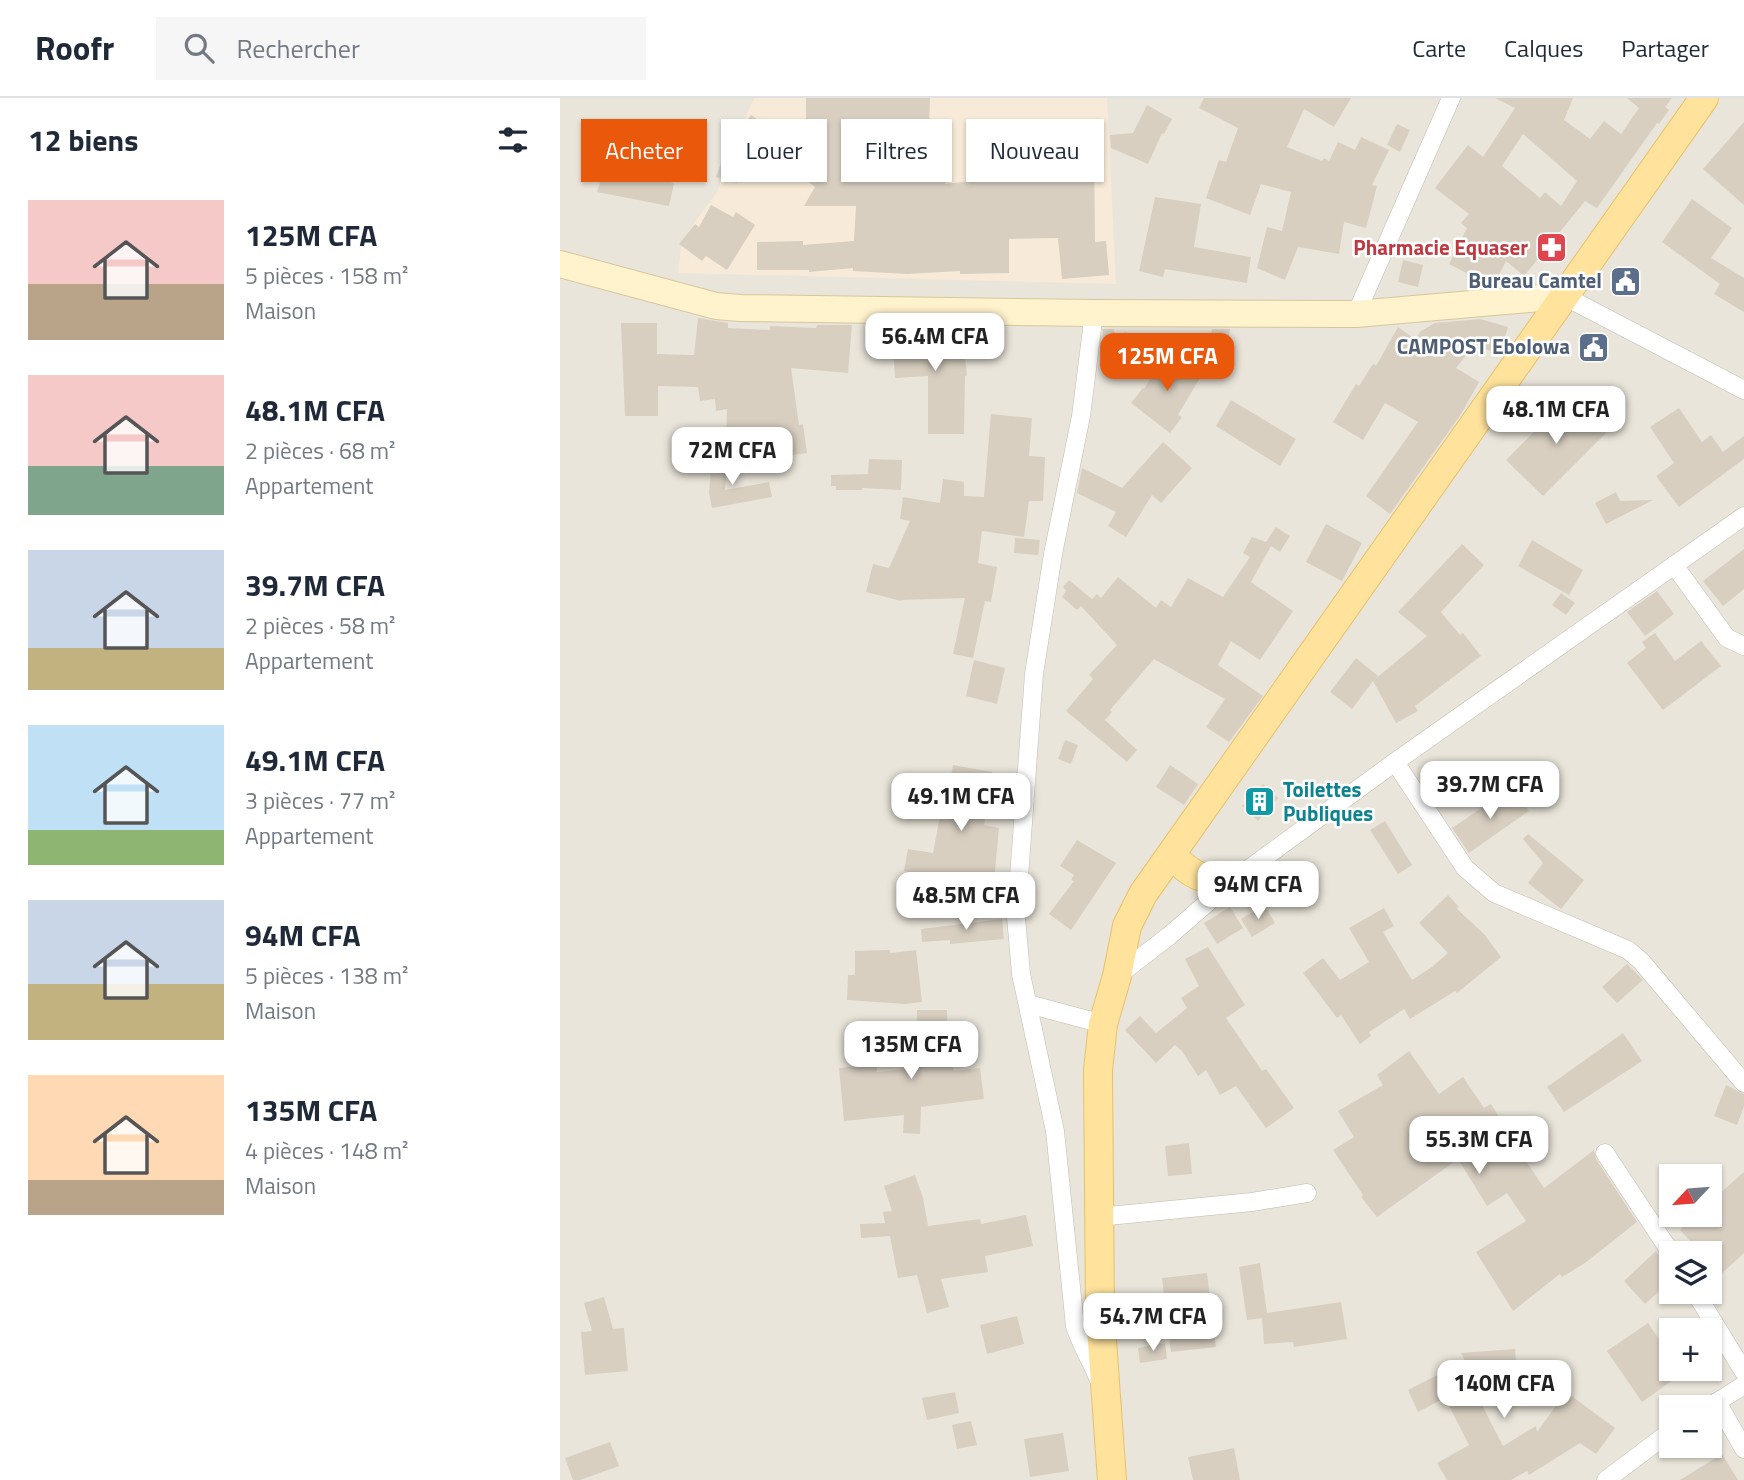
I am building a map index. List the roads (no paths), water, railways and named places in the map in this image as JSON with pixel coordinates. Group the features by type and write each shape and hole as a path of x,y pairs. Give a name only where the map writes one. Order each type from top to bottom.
{"main road":[{"path":"1112,1480 1100,1313 1098,1070 1104,1024 1127,926 1143,894 1704,98"},
{"path":"560,264 716,306 740,308 1356,314 1564,296"},
{"path":"1172,855 1185,870 1207,880 1231,882"}],"street":[{"path":"1356,314 1451,98"},
{"path":"1564,296 1744,390"},
{"path":"1094,313 1081,416 1053,554 1034,674 1016,917 1017,950 1055,1131 1075,1326 1080,1343 1089,1357 1106,1398"},
{"path":"1117,976 1169,936 1231,882 1395,762 1744,516"},
{"path":"1674,565 1727,638 1744,646"},
{"path":"1395,762 1465,868 1479,881 1494,893 1628,950 1641,961 1744,1083"},
{"path":"1028,1004 1104,1024"},
{"path":"1605,1153 1663,1241"},
{"path":"1098,1217 1252,1202 1307,1193"},
{"path":"1702,1304 1744,1371"},
{"path":"1722,1399 1744,1385"},
{"path":"1722,1418 1744,1449"},
{"path":"1606,1480 1659,1440"}],"place":[{"name":"Pharmacie Equaser","path":"1551,248"},
{"name":"Bureau Camtel","path":"1625,281"},
{"name":"CAMPOST Ebolowa","path":"1593,347"},
{"name":"Toilettes Publiques","path":"1260,802"}]}
